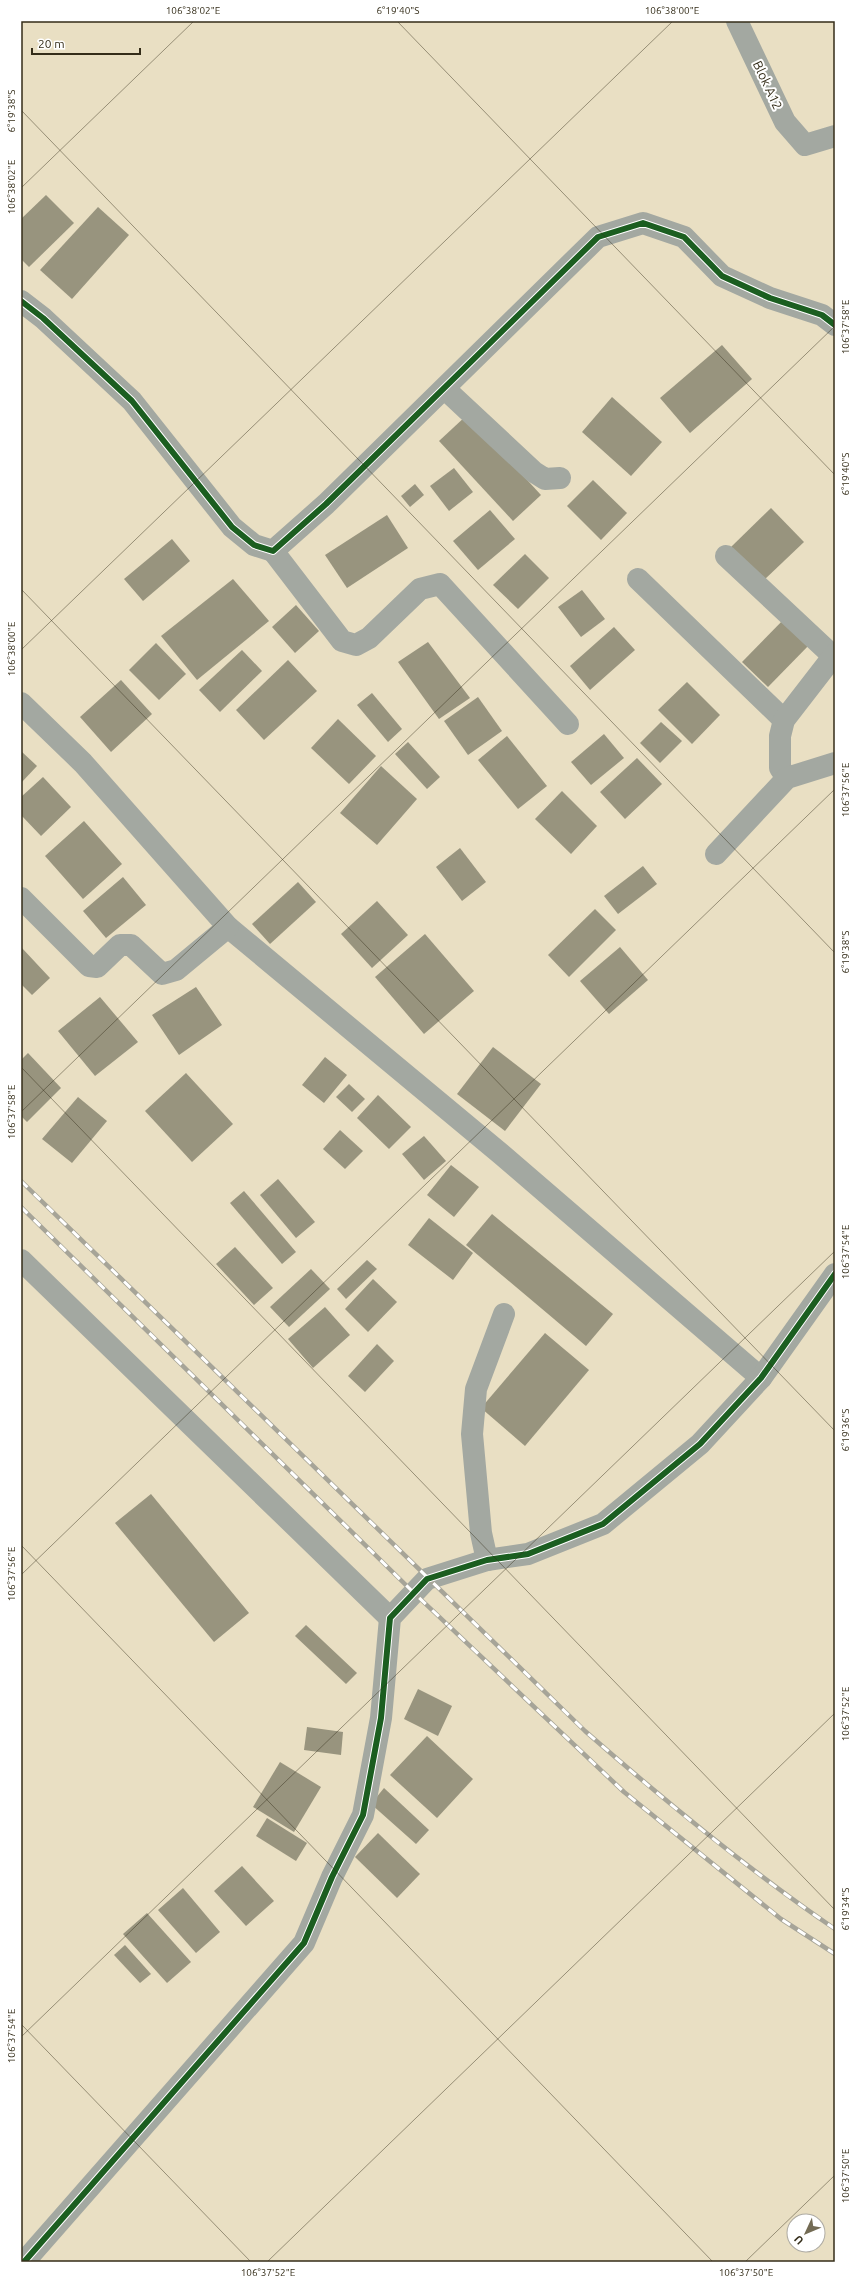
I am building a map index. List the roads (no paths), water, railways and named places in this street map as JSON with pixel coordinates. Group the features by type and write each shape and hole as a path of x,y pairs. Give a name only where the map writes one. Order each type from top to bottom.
{"street":[{"name":"Blok A12","path":"738,21 785,122 805,145 835,136"},
{"path":"273,551 326,504 445,389 598,237 643,223 684,237 722,276 770,298 822,315 835,324"},
{"path":"21,301 42,318 132,401 232,527 254,545 273,551 342,641 356,645 369,638 420,589 440,584 568,724"},
{"path":"445,389 534,472 545,479 560,478"},
{"path":"726,556 834,655 784,720 780,736 780,768 787,778"},
{"path":"638,579 784,720"},
{"path":"21,703 83,763 228,927 501,1154 762,1378"},
{"path":"716,854 787,778 835,763"},
{"path":"21,898 89,966 96,967 120,945 131,945 162,974 176,970 228,927"},
{"path":"21,1260 390,1618"},
{"path":"24,2262 304,1943 332,1877 363,1815 381,1718 390,1618 427,1579 487,1560 528,1554 603,1524 700,1444 762,1378 835,1274"},
{"path":"487,1560 481,1533 472,1434 476,1389 504,1314"}],"railway":[{"path":"21,1181 585,1731 707,1834 770,1883 835,1929"},
{"path":"21,1207 413,1592 624,1792 781,1919 835,1954"}]}
